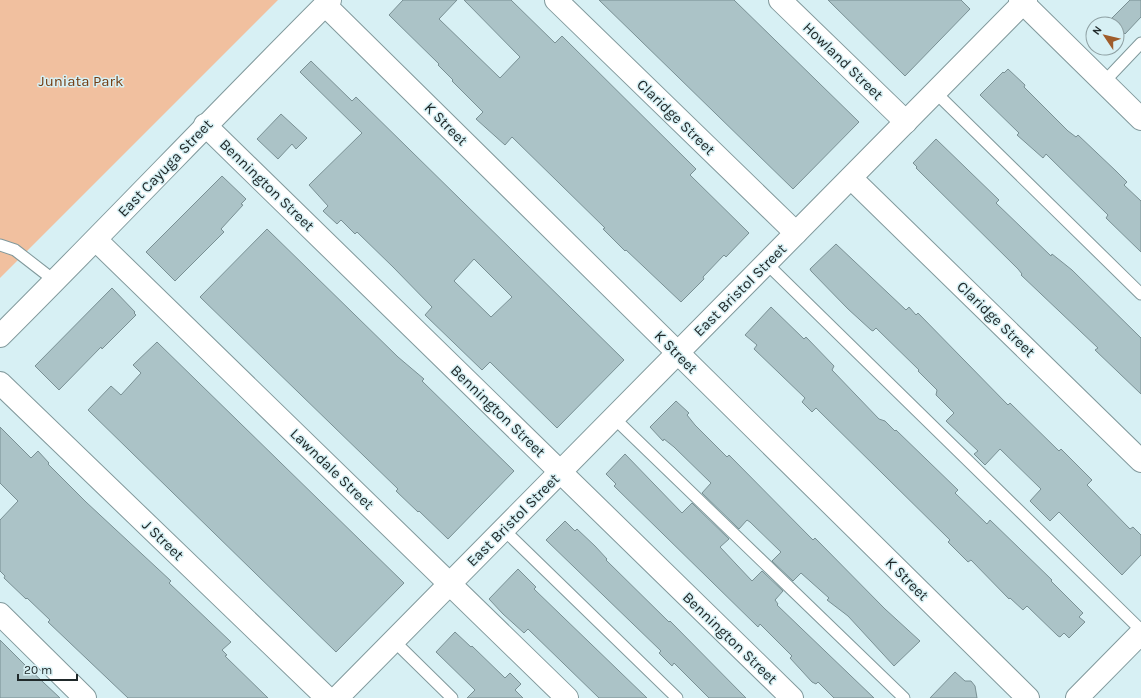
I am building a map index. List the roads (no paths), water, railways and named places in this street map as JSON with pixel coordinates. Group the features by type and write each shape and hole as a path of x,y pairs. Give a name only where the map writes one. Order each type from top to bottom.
{"street":[{"name":"Claridge Street","path":"556,0 796,233"},
{"name":"Howland Street","path":"780,0 906,122"},
{"name":"East Bristol Street","path":"336,698 851,178 1023,1"},
{"path":"1023,1 1141,119"},
{"name":"East Cayuga Street","path":"0,336 96,240 205,125 327,2"},
{"name":"K Street","path":"327,2 678,353 1028,698"},
{"name":"Bennington Street","path":"205,125 792,698"},
{"name":"Claridge Street","path":"851,178 1141,461"},
{"name":"Lawndale Street","path":"96,240 567,698"},
{"name":"J Street","path":"0,383 327,698"},
{"path":"0,614 85,698"},
{"path":"1077,698 1141,632"}],"lane":[{"path":"1104,82 1141,43"},
{"path":"935,92 1141,294"},
{"path":"0,245 15,250 55,281"},
{"path":"766,264 1141,632"},
{"path":"614,418 904,698"},
{"path":"504,529 677,698"},
{"path":"393,640 452,698"}],"park label":[{"name":"Juniata Park","path":"81,81"}]}
